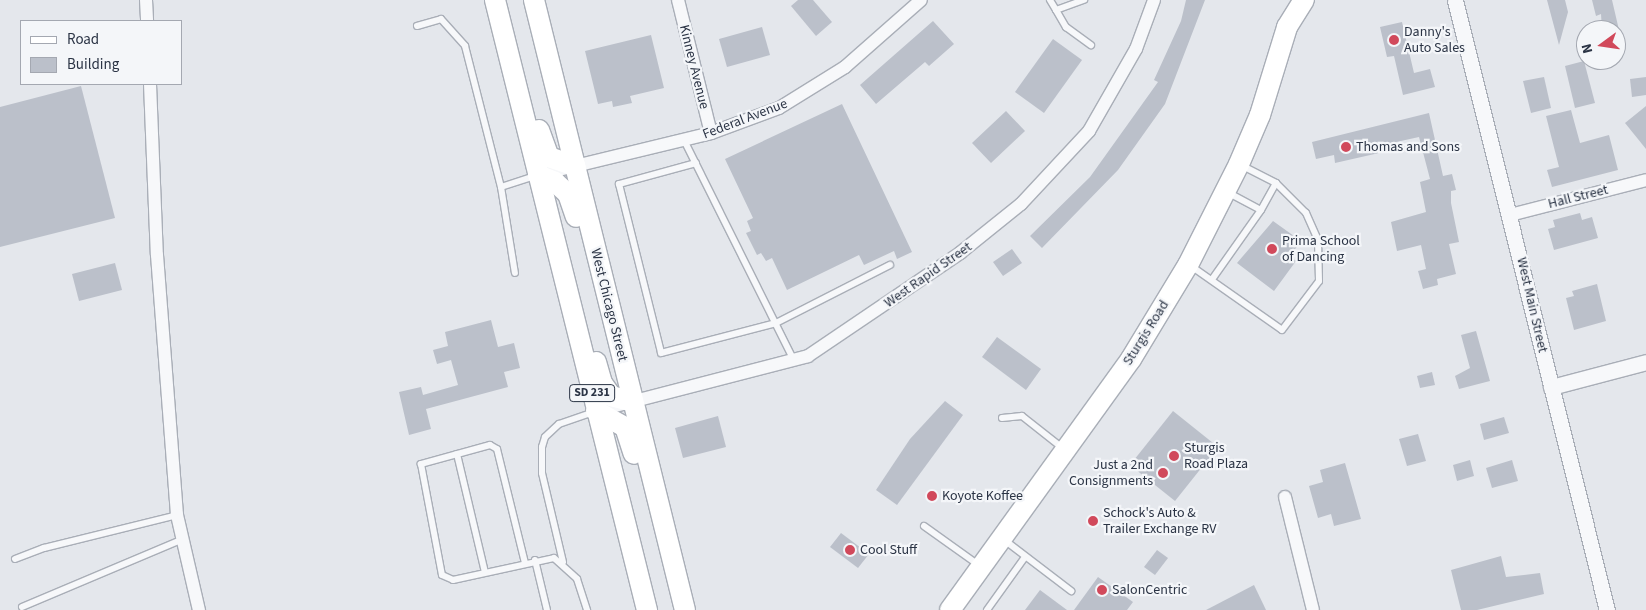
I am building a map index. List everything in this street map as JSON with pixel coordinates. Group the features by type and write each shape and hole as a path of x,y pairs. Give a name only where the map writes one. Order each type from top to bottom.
{"main road":[{"name":"SD 231","path":"495,0 647,610"},
{"name":"West Chicago Street","path":"534,0 685,610"},
{"name":"Sturgis Road","path":"950,610 1131,359 1188,265 1226,192 1260,115 1287,27 1288,0"},
{"name":"Sturgis Road","path":"1287,27 1304,0"},
{"path":"502,28 529,84 542,142 549,157 575,166"},
{"path":"538,175 555,182 568,194 589,269 606,292"},
{"path":"560,264 582,306 602,383 611,396 633,402"},
{"path":"596,411 625,427 646,499 670,552"}],"street":[{"path":"146,0 147,20"},
{"name":"Kinney Avenue","path":"678,0 711,133"},
{"name":"Federal Avenue","path":"538,175 711,133 779,108 822,84 921,0"},
{"name":"West Rapid Street","path":"596,411 794,362 823,348 960,253 1052,174 1107,106 1136,49 1154,0"},
{"name":"West Main Street","path":"1455,0 1607,610"},
{"path":"150,85 157,255 177,515 184,538 199,610"},
{"name":"Hall Street","path":"1510,215 1646,180"},
{"path":"1552,387 1646,362"},
{"path":"1285,497 1313,610"}],"lane":[{"path":"1050,0 1066,28 1091,45"},
{"path":"1056,10 1084,0"},
{"path":"417,26 441,19 466,46 501,187 515,273"},
{"path":"684,140 794,362"},
{"path":"696,163 619,184 661,353 776,323 890,265"},
{"path":"1188,265 1212,278 1282,330 1319,280 1318,240 1306,213 1276,182 1239,164"},
{"path":"501,187 538,175"},
{"path":"1212,278 1261,210 1276,182"},
{"path":"1226,192 1261,210"},
{"path":"587,610 577,579 563,562 542,473 542,447 545,437 559,424 596,411"},
{"path":"1002,418 1022,416 1065,450"},
{"path":"525,563 497,449 490,446 427,461 419,469 438,568 453,580 525,563 534,560 554,558 563,562"},
{"path":"457,454 485,572"},
{"path":"15,559 44,548 177,515"},
{"path":"924,526 981,567"},
{"path":"22,607 184,538"},
{"path":"1002,539 1070,591"},
{"path":"987,610 1025,557"},
{"path":"534,560 547,610"}],"building":[{"path":"798,0 813,0 832,22 816,36 791,6"},
{"path":"1186,0 1205,0 1165,104 1118,170 1042,248 1030,236 1090,177 1158,82 1154,80 1181,21"},
{"path":"1547,0 1565,0 1568,12 1559,45"},
{"path":"1592,0 1612,0 1617,20 1601,20 1601,14 1596,16"},
{"path":"933,21 954,44 929,66 925,62 876,104 860,85"},
{"path":"1402,22 1414,73 1430,69 1435,87 1403,95 1394,56 1387,57 1380,27"},
{"path":"762,27 770,55 727,67 719,39"},
{"path":"651,35 664,88 630,96 632,103 613,107 612,101 598,104 585,51"},
{"path":"1053,39 1082,60 1044,113 1015,92"},
{"path":"1576,63 1576,70 1586,70 1595,103 1575,108 1565,66"},
{"path":"1544,77 1551,108 1531,113 1523,81"},
{"path":"1646,77 1646,95 1632,97 1630,79"},
{"path":"81,86 115,218 0,247 0,107"},
{"path":"842,104 912,252 897,259 894,251 864,265 859,255 787,290 772,258 766,261 761,253 757,255 746,233 751,231 747,221 753,218 725,159"},
{"path":"1646,106 1646,149 1625,123"},
{"path":"1571,110 1580,143 1609,135 1618,170 1552,187 1547,170 1559,167 1546,116"},
{"path":"1006,111 1025,131 991,163 972,143"},
{"path":"1429,113 1443,176 1452,174 1456,190 1451,191 1451,203 1459,242 1449,244 1456,274 1437,279 1438,285 1423,289 1418,271 1426,269 1421,245 1397,251 1391,222 1426,212 1420,182 1430,179 1419,137 1378,146 1379,153 1335,163 1334,155 1316,159 1312,142"},
{"path":"1580,213 1582,220 1592,217 1598,238 1554,250 1548,229 1555,227 1553,220"},
{"name":"Prima School of Dancing","path":"1273,221 1301,241 1290,256 1296,261 1274,291 1237,263"},
{"path":"1012,249 1022,263 1003,276 993,262"},
{"path":"115,263 122,290 79,301 72,274"},
{"path":"1597,284 1606,321 1574,330 1566,298 1574,296 1572,291"},
{"path":"491,320 498,347 514,343 520,368 504,372 508,387 426,409 431,429 409,435 399,392 421,387 423,395 458,385 451,360 437,364 433,350 448,346 445,332"},
{"path":"1476,331 1490,381 1459,389 1455,376 1470,368 1461,335"},
{"path":"997,337 1041,369 1026,390 982,357"},
{"path":"1432,372 1435,385 1420,388 1417,376"},
{"path":"945,401 963,415 897,505 876,490 910,439"},
{"name":"Sturgis Road Plaza","path":"1173,411 1218,447 1175,501 1130,465"},
{"path":"718,416 726,447 683,458 675,428"},
{"path":"1504,417 1509,433 1484,440 1480,424"},
{"path":"1418,434 1426,461 1407,466 1399,439"},
{"path":"1470,460 1474,476 1457,481 1453,465"},
{"path":"1512,460 1518,481 1492,488 1486,468"},
{"path":"1345,463 1361,519 1334,526 1331,514 1318,518 1309,486 1323,482 1320,470"},
{"name":"Cool Stuff","path":"841,533 869,554 858,568 830,547"},
{"path":"1157,550 1168,558 1155,575 1144,567"},
{"path":"1501,556 1506,577 1540,573 1544,594 1477,610 1461,610 1451,570"},
{"name":"SalonCentric","path":"1098,577 1133,602 1127,610 1074,610"},
{"path":"1254,585 1266,610 1206,610"},
{"path":"1040,590 1067,610 1025,610"}],"place":[{"name":"Danny's Auto Sales","path":"1394,40"},
{"name":"Thomas and Sons","path":"1346,147"},
{"name":"Prima School of Dancing","path":"1272,249"},
{"name":"Sturgis Road Plaza","path":"1174,456"},
{"name":"Just a 2nd Consignments","path":"1163,473"},
{"name":"Koyote Koffee","path":"932,496"},
{"name":"Schock's Auto & Trailer Exchange RV","path":"1093,521"},
{"name":"Cool Stuff","path":"850,550"},
{"name":"SalonCentric","path":"1102,590"}]}
